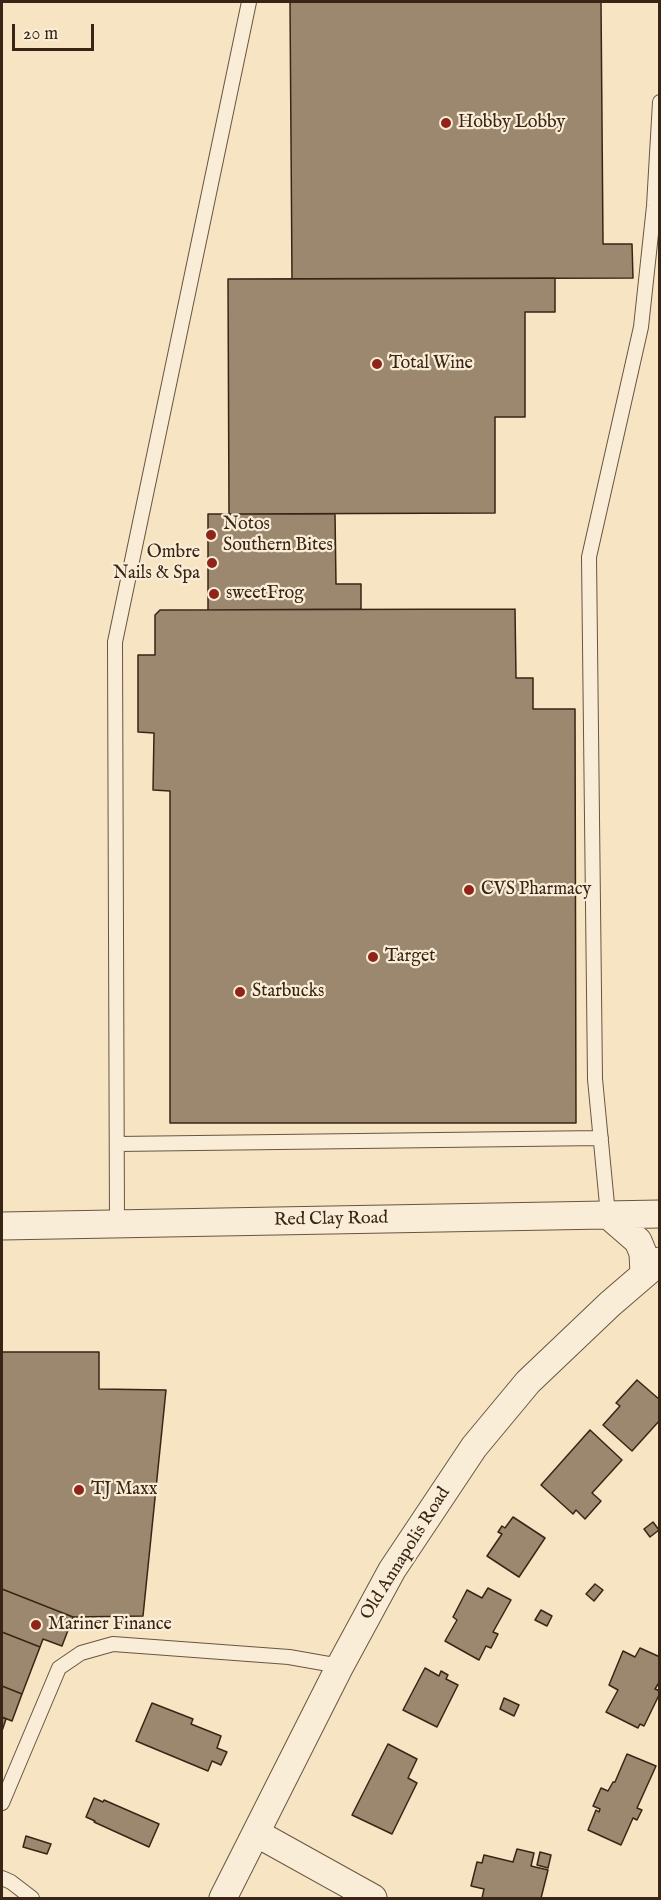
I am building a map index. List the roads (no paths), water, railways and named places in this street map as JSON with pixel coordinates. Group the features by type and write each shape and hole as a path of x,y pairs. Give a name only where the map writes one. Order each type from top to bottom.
{"street":[{"name":"Red Clay Road","path":"2,1226 660,1214"},
{"path":"608,1215 638,1241 652,1268"},
{"name":"Old Annapolis Road","path":"223,1899 340,1666 392,1570 474,1447 528,1382 610,1304 652,1268"},
{"path":"256,1833 373,1899"}],"lane":[{"path":"117,1224 115,642 249,2"},
{"path":"608,1215 595,1079 589,557 641,327 654,206 660,102"},
{"path":"117,1144 601,1138"},
{"path":"2,1803 59,1668 81,1653 113,1644 290,1657 340,1666"},
{"path":"2,1878 33,1899"}],"place":[{"name":"Hobby Lobby","path":"446,123"},
{"name":"Total Wine","path":"377,364"},
{"name":"Notos Southern Bites","path":"211,535"},
{"name":"Ombre Nails & Spa","path":"212,563"},
{"name":"sweetFrog","path":"214,594"},
{"name":"CVS Pharmacy","path":"469,890"},
{"name":"Target","path":"373,957"},
{"name":"Starbucks","path":"240,992"},
{"name":"TJ Maxx","path":"79,1490"},
{"name":"Mariner Finance","path":"36,1625"}]}
